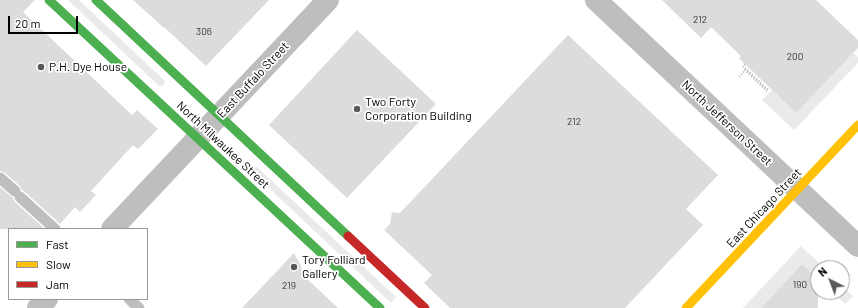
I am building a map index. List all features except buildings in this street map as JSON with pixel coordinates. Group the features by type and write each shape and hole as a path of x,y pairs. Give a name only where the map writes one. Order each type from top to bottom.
{"main road":[{"name":"North Milwaukee Street","path":"50,0 380,308"},
{"name":"North Milwaukee Street","path":"96,0 425,308"},
{"name":"East Chicago Street","path":"686,308 858,125"}],"street":[{"name":"East Buffalo Street","path":"113,228 328,0"},
{"name":"North Jefferson Street","path":"596,0 858,246"},
{"path":"38,308 46,300"}],"lane":[{"path":"0,178 54,228"},
{"path":"130,300 139,308"}],"path":[{"path":"745,64 743,66 768,89"},
{"path":"739,78 745,70 768,89"},
{"path":"763,95 768,89"}],"shaded area":[{"path":"68,0 79,0 165,81 165,84 160,87"},
{"path":"853,53 858,57 858,63 794,130 762,100 772,90 796,113"},
{"path":"254,167 257,167 396,297 391,303 252,172"},
{"path":"801,246 816,260 810,260 810,272 802,264 761,308 743,308"},
{"path":"841,300 849,300 845,304"}],"traffic: fast":[{"path":"49,0 380,308"},
{"path":"96,0 348,236"}],"traffic: slow":[{"path":"686,308 858,125"}],"traffic: jam":[{"path":"348,236 425,308"}],"place":[{"name":"P.H. Dye House","path":"41,67"},
{"name":"Two Forty Corporation Building","path":"357,109"},
{"name":"Tory Folliard Gallery","path":"294,267"}]}
